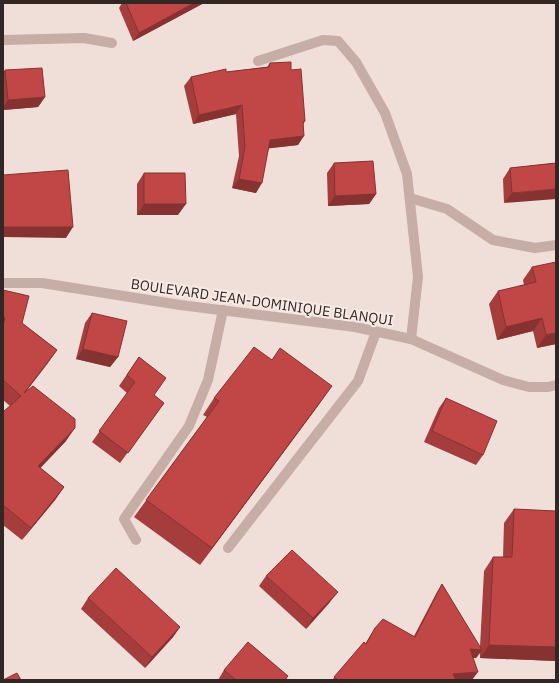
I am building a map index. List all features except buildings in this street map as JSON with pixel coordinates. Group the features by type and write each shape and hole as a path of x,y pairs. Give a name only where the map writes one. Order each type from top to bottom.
{"street":[{"path":"3,40 84,38 112,43"},
{"path":"258,61 323,40 338,41 356,62 385,113 407,174 410,198 418,277 411,339"},
{"path":"410,198 447,209 493,240 536,248 556,244"},
{"name":"BOULEVARD JEAN-DOMINIQUE BLANQUI","path":"3,283 42,282 180,305 355,327 411,339 504,380 529,387 556,386"},
{"path":"136,540 124,519 189,426 208,380 223,310"},
{"path":"228,548 358,381 376,332"}]}
